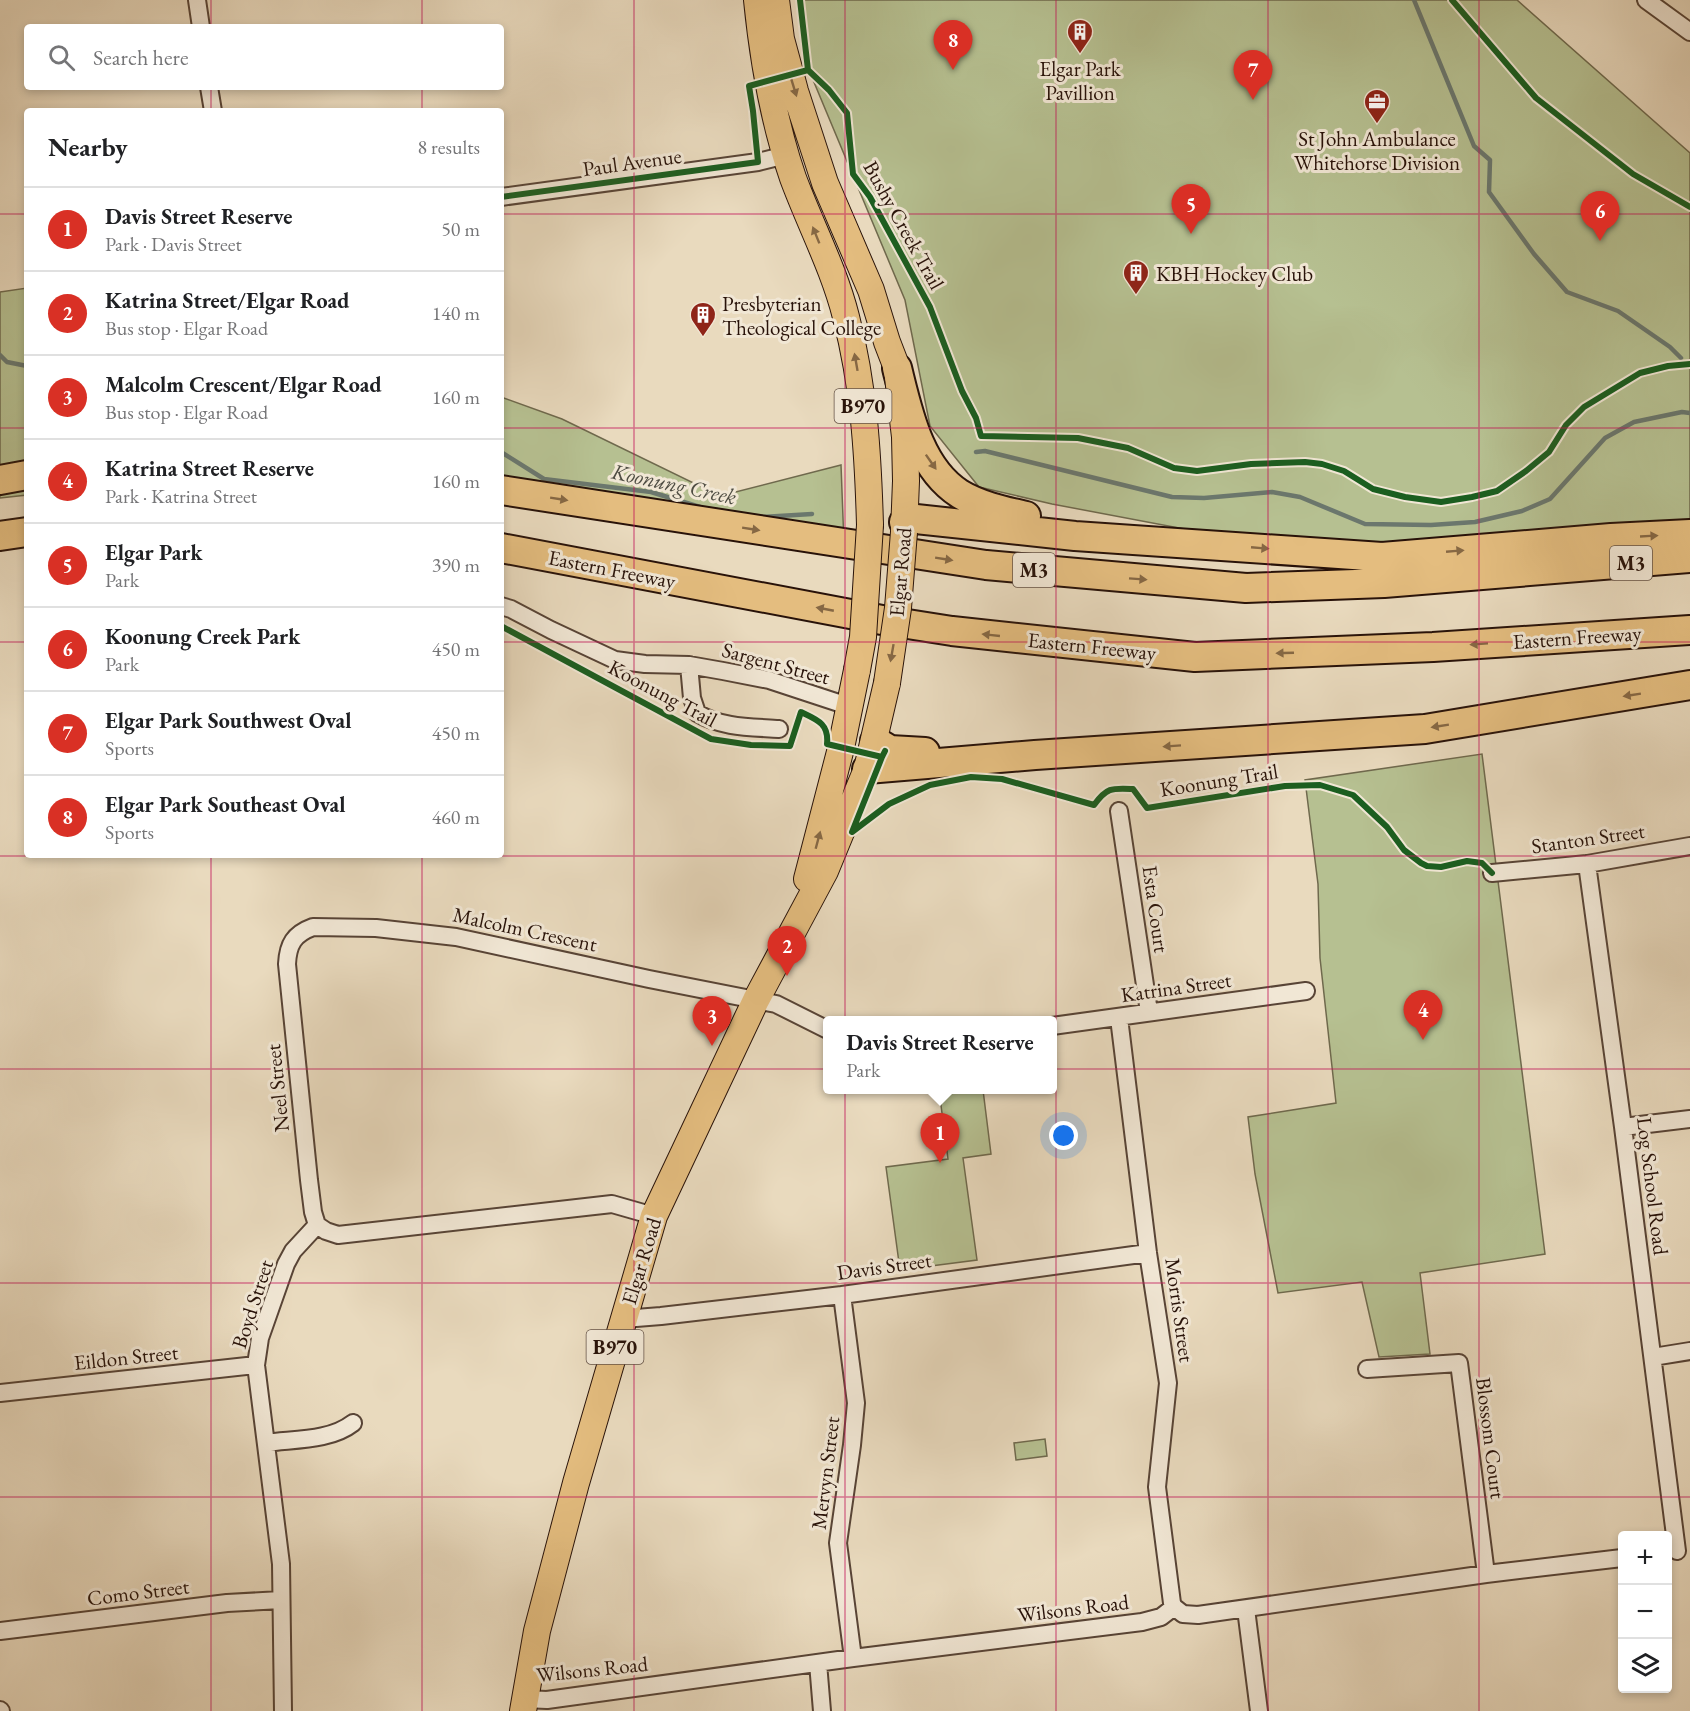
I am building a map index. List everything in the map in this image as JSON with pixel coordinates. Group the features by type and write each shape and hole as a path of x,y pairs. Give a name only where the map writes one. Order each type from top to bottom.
{"highway":[{"path":"897,368 910,423 917,440 934,468 959,493 991,507 1115,537"},
{"path":"0,480 24,476"},
{"name":"M3","path":"504,490 986,565 1246,588 1384,583 1690,558"},
{"path":"892,528 916,519 1076,536 1382,557 1611,538 1690,534"},
{"path":"0,536 24,532"},
{"name":"Eastern Freeway","path":"504,549 940,629 1195,657 1433,647 1690,630"},
{"path":"867,769 1035,755 1425,729 1690,685"},
{"path":"875,741 886,748 901,751 1035,755"}],"main road":[{"name":"Elgar Road","path":"524,1705 537,1631 576,1483 654,1216 756,1000 825,871 867,769 887,683 898,608 892,528 868,465 862,395 846,317 838,289 793,177 777,158 757,0"},
{"name":"Elgar Road","path":"776,0 783,48 795,91 832,200 871,290 886,342 897,368 905,437 906,481 892,528 868,572 863,637 851,707 825,812 789,936"},
{"path":"777,158 814,146"},
{"name":"Elgar Road","path":"832,200 834,230 847,274 838,289"},
{"path":"851,707 875,741"}],"street":[{"path":"197,0 201,24"},
{"path":"1646,0 1690,32"},
{"path":"210,90 213,108"},
{"name":"Paul Avenue","path":"504,197 777,158"},
{"name":"Sargent Street","path":"504,607 615,660 645,664 689,665 769,680 851,707"},
{"name":"Sargent Street","path":"689,665 692,698 697,713 711,721 779,729"},
{"name":"Esta Court","path":"1119,811 1149,1012"},
{"name":"Stanton Street","path":"1492,873 1587,864 1690,846"},
{"name":"Log School Road","path":"1587,864 1678,1551"},
{"name":"Malcolm Crescent","path":"290,945 295,937 313,927 376,927 415,931 456,937 756,1000"},
{"name":"Neel Street","path":"290,945 287,964 312,1201 318,1225"},
{"name":"Katrina Street","path":"1057,1026 1306,991"},
{"path":"756,1000 776,1004 823,1028"},
{"name":"Morris Street","path":"1119,1018 1148,1253 1168,1383 1157,1487 1174,1607"},
{"path":"1623,1128 1690,1119"},
{"path":"318,1225 338,1235 612,1204 654,1216"},
{"name":"Boyd Street","path":"283,1711 281,1564 256,1365 260,1338 286,1264 294,1251 318,1225"},
{"name":"Davis Street","path":"625,1315 636,1318 661,1316 842,1295 1148,1253"},
{"name":"Mervyn Street","path":"842,1295 856,1402 838,1544 853,1658"},
{"path":"1653,1357 1690,1352"},
{"name":"Blossom Court","path":"1367,1369 1459,1363 1486,1574"},
{"name":"Eildon Street","path":"0,1393 256,1365"},
{"path":"266,1443 328,1435 353,1423"},
{"path":"1174,1607 1184,1614 1197,1615 1486,1574 1618,1559"},
{"name":"Como Street","path":"0,1631 228,1604 281,1600"},
{"name":"Wilsons Road","path":"524,1705 853,1658 1142,1622 1161,1617 1174,1607"},
{"path":"1246,1609 1259,1711"},
{"path":"818,1663 822,1711"}],"green space":[{"path":"803,0 1517,0 1690,153 1690,536 1476,555 1253,542 1052,504 979,487 930,426 905,300 811,75"},
{"path":"24,288 24,495 0,498 0,292"},
{"path":"504,398 562,419 720,496 841,465 844,544 504,496"},
{"path":"1482,754 1545,1254 1420,1273 1430,1354 1379,1357 1362,1282 1278,1293 1255,1174 1248,1117 1336,1103 1320,958 1318,884 1305,780"},
{"path":"940,1094 984,1094 991,1154 963,1158 977,1260 900,1270 886,1167 948,1159"},
{"path":"1045,1439 1047,1456 1016,1460 1014,1443"}],"waterway":[{"path":"1414,0 1474,146 1490,160 1489,192 1534,254 1567,292 1618,311 1670,347 1681,358"},
{"name":"Koonung Creek","path":"0,355 7,362 24,365"},
{"name":"Koonung Creek","path":"976,452 985,451 1172,497 1204,498 1272,492 1300,497 1365,524 1431,525 1475,522 1522,511 1550,499 1605,438 1634,422 1682,412 1690,413"},
{"name":"Koonung Creek","path":"504,454 544,479 651,492 700,507"},
{"name":"Koonung Creek","path":"761,517 812,514"}],"cycle path":[{"name":"Bushy Creek Trail","path":"800,0 808,70 829,90 847,113 853,174 870,197 930,307 962,391 976,418 981,436 1078,438 1128,448 1174,468 1197,471 1251,464 1305,462 1322,464 1344,471 1373,489 1405,497 1441,502 1497,491 1549,452 1566,425 1584,407 1640,373 1668,366 1690,364"},
{"path":"1452,0 1536,98 1633,174 1690,207"},
{"path":"504,197 758,162 749,86 808,70"},
{"name":"Koonung Trail","path":"504,628 711,739 751,745 790,746 801,712 817,720 824,727 827,744 882,757 885,751"},
{"name":"Koonung Trail","path":"882,757 852,832 889,804 930,785 971,777 1002,779 1094,805 1110,790 1133,789 1147,808 1285,786 1320,785 1353,795 1387,827 1404,850 1421,863 1441,867 1467,861 1482,863 1492,873"}],"place":[{"name":"Elgar Park Pavillion","path":"1080,55"},
{"name":"Elgar Park Southeast Oval","path":"953,70"},
{"name":"Elgar Park Southwest Oval","path":"1253,100"},
{"name":"St John Ambulance Whitehorse Division","path":"1377,125"},
{"name":"Elgar Park","path":"1191,234"},
{"name":"Koonung Creek Park","path":"1600,241"},
{"name":"KBH Hockey Club","path":"1136,296"},
{"name":"Presbyterian Theological College","path":"703,338"},
{"name":"Katrina Street/Elgar Road","path":"787,976"},
{"name":"Katrina Street Reserve","path":"1423,1040"},
{"name":"Malcolm Crescent/Elgar Road","path":"712,1046"},
{"name":"Davis Street Reserve","path":"940,1163"}]}
